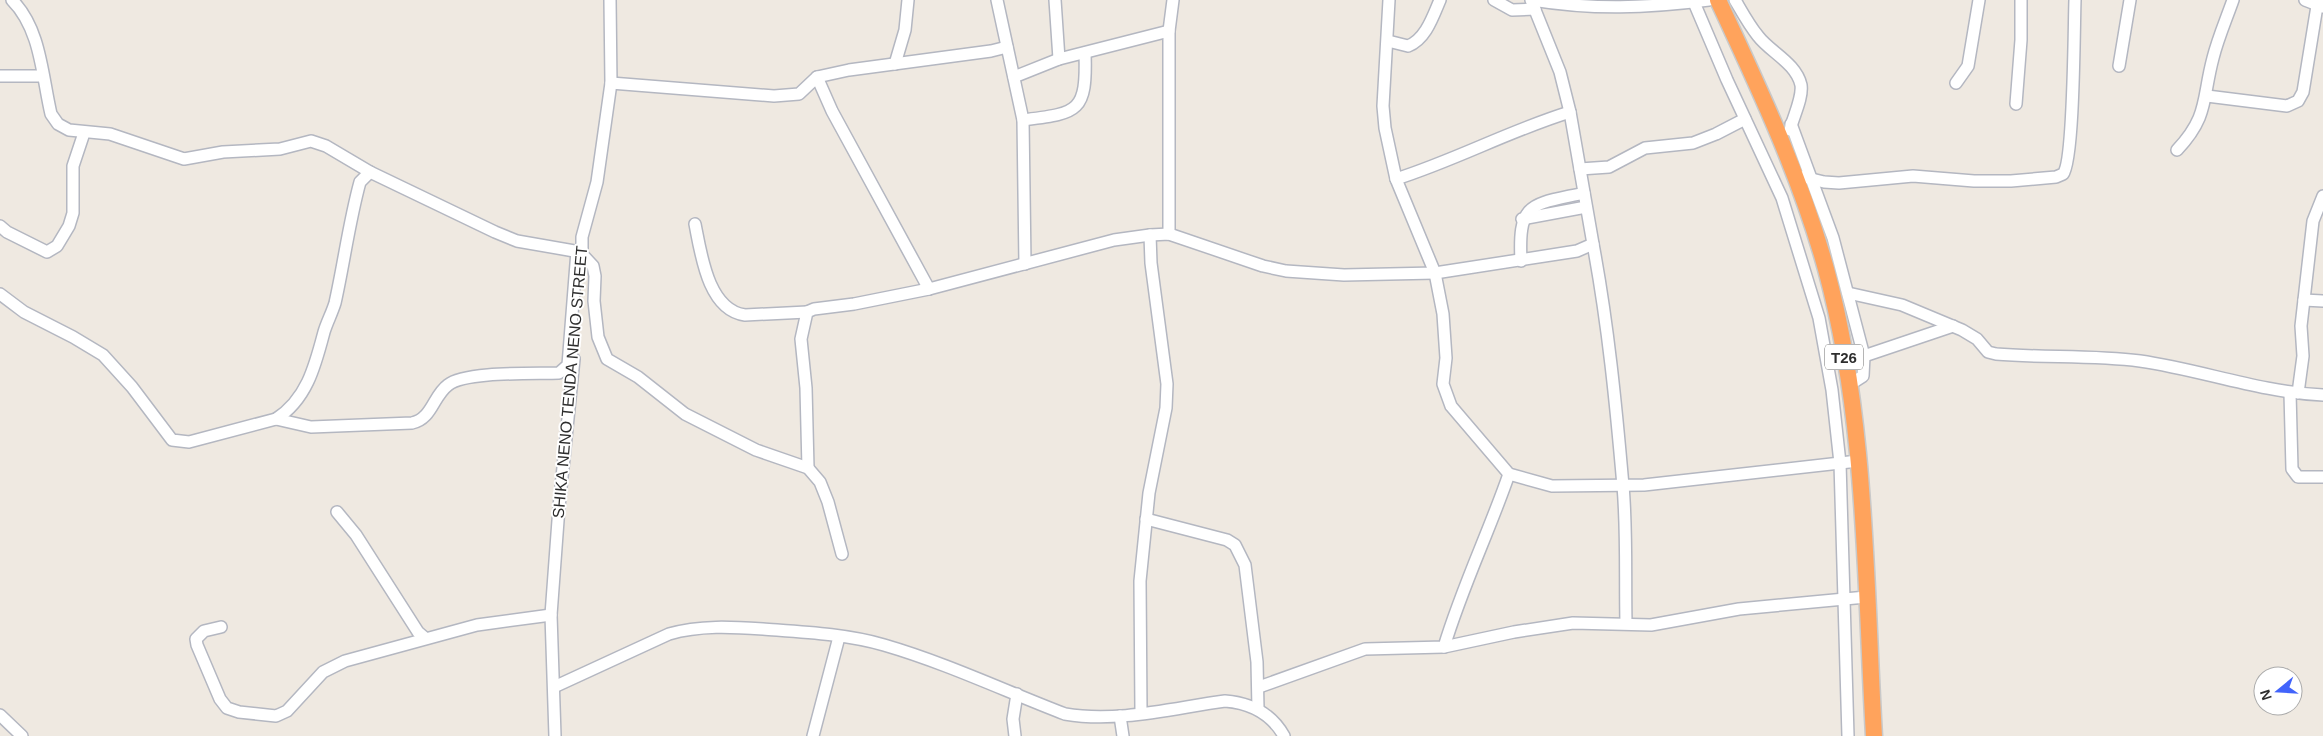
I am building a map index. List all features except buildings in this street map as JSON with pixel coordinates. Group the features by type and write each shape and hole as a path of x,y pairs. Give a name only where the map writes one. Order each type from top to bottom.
{"highway":[{"name":"T26","path":"1718,0 1785,148 1826,269 1850,385 1863,507 1874,736"}],"street":[{"path":"12,0 24,12 36,40 51,114 58,124 84,133 110,134 184,159 223,152 280,149 311,141 326,146 370,172 495,232 517,241 579,252 593,266 598,337 607,359 638,377 685,414 756,450 808,468 820,482 828,502 842,554"},
{"name":"SHIKA NENO TENDA NENO STREET","path":"555,736 551,615 559,508 578,331 582,264 579,252 597,182 611,84 610,0"},
{"path":"895,64 905,30 908,0"},
{"path":"997,0 1023,120 1025,264"},
{"path":"1055,0 1059,59"},
{"path":"1169,234 1169,31 1173,0"},
{"path":"1389,0 1383,106 1385,128 1396,179 1435,274 1443,314 1446,358 1443,384 1445,394 1450,406 1509,474 1552,486 1623,486 1858,461"},
{"path":"1388,41 1408,46 1416,42 1431,22 1440,0"},
{"path":"1494,0 1512,10 1533,3 1606,8 1708,0"},
{"path":"1735,0 1758,37 1771,51 1788,63 1800,84 1801,94 1785,148"},
{"path":"1956,83 1968,66 1979,0"},
{"path":"2016,104 2021,40 2021,0"},
{"path":"1795,175 1839,183 1913,176 1974,181 2011,181 2056,177 2063,174 2067,166 2072,111 2075,0"},
{"path":"2119,66 2130,0"},
{"path":"2178,150 2197,123 2207,96 2214,53 2233,0"},
{"path":"1694,1 1782,198 1819,318 1832,390 1840,463 1842,598 1848,736"},
{"path":"1533,3 1560,72 1570,112 1612,368 1623,486 1626,623"},
{"path":"2207,96 2287,106 2298,101 2303,92 2316,3"},
{"path":"1014,78 1059,59 1169,31"},
{"path":"611,84 774,96 799,94 817,77 849,70 1007,46"},
{"path":"1023,120 1059,116 1075,109 1082,98 1086,70 1085,53"},
{"path":"0,76 42,76"},
{"path":"817,77 832,111 929,289"},
{"path":"1396,179 1436,166 1536,123 1570,112"},
{"path":"1580,169 1609,167 1645,148 1693,143 1716,134 1745,118"},
{"path":"1792,124 1831,230 1864,356 1863,376 1850,385"},
{"path":"0,226 7,232 46,252 57,246 69,226 73,213 73,166 84,133"},
{"path":"0,294 24,312 103,355 132,387 151,411 166,436 172,440 189,442 276,420 289,410 300,397 318,358 324,330 334,305 360,182 370,172"},
{"path":"1521,261 1522,219 1530,209 1543,203 1584,193"},
{"path":"2323,196 2313,221 2301,326 2303,356 2294,393 2292,470 2298,477 2323,478"},
{"path":"1522,219 1586,207"},
{"path":"695,224 704,268 716,295 727,309 735,314 744,315 807,312 814,309 854,304 929,289 1114,240 1150,235 1169,234 1263,266 1286,271 1344,275 1435,274 1577,251 1593,244"},
{"path":"1141,712 1140,581 1146,519 1166,408 1167,384 1151,263 1150,235"},
{"path":"276,420 311,427 412,423 420,421 427,415 440,392 453,382 482,376 559,373 568,365 579,252"},
{"path":"1848,293 1902,305 1954,326 1970,334 1988,352 1996,354 2070,356 2141,361 2294,393 2323,395"},
{"path":"2304,300 2323,301"},
{"path":"807,312 801,339 806,388 808,468"},
{"path":"1864,356 1954,326"},
{"path":"1444,647 1466,581 1493,520 1509,474"},
{"path":"337,512 348,523 418,632 425,638"},
{"path":"1146,519 1227,540 1235,545 1245,565 1249,588 1259,687 1258,709"},
{"path":"1259,687 1365,649 1444,647 1514,632 1573,624 1626,623 1651,625 1739,609 1866,597"},
{"path":"222,627 204,631 196,639 220,699 227,708 239,712 276,716 287,711 323,672 331,666 425,638 477,625 551,615"},
{"path":"554,687 669,634 684,630 736,628 839,637 884,645 978,678 1065,714 1092,717 1120,716 1225,701 1243,702 1258,709 1279,727 1284,736"},
{"path":"813,736 839,637"},
{"path":"1015,736 1013,719 1017,694"},
{"path":"0,716 22,736"},
{"path":"1120,716 1122,736"}]}
